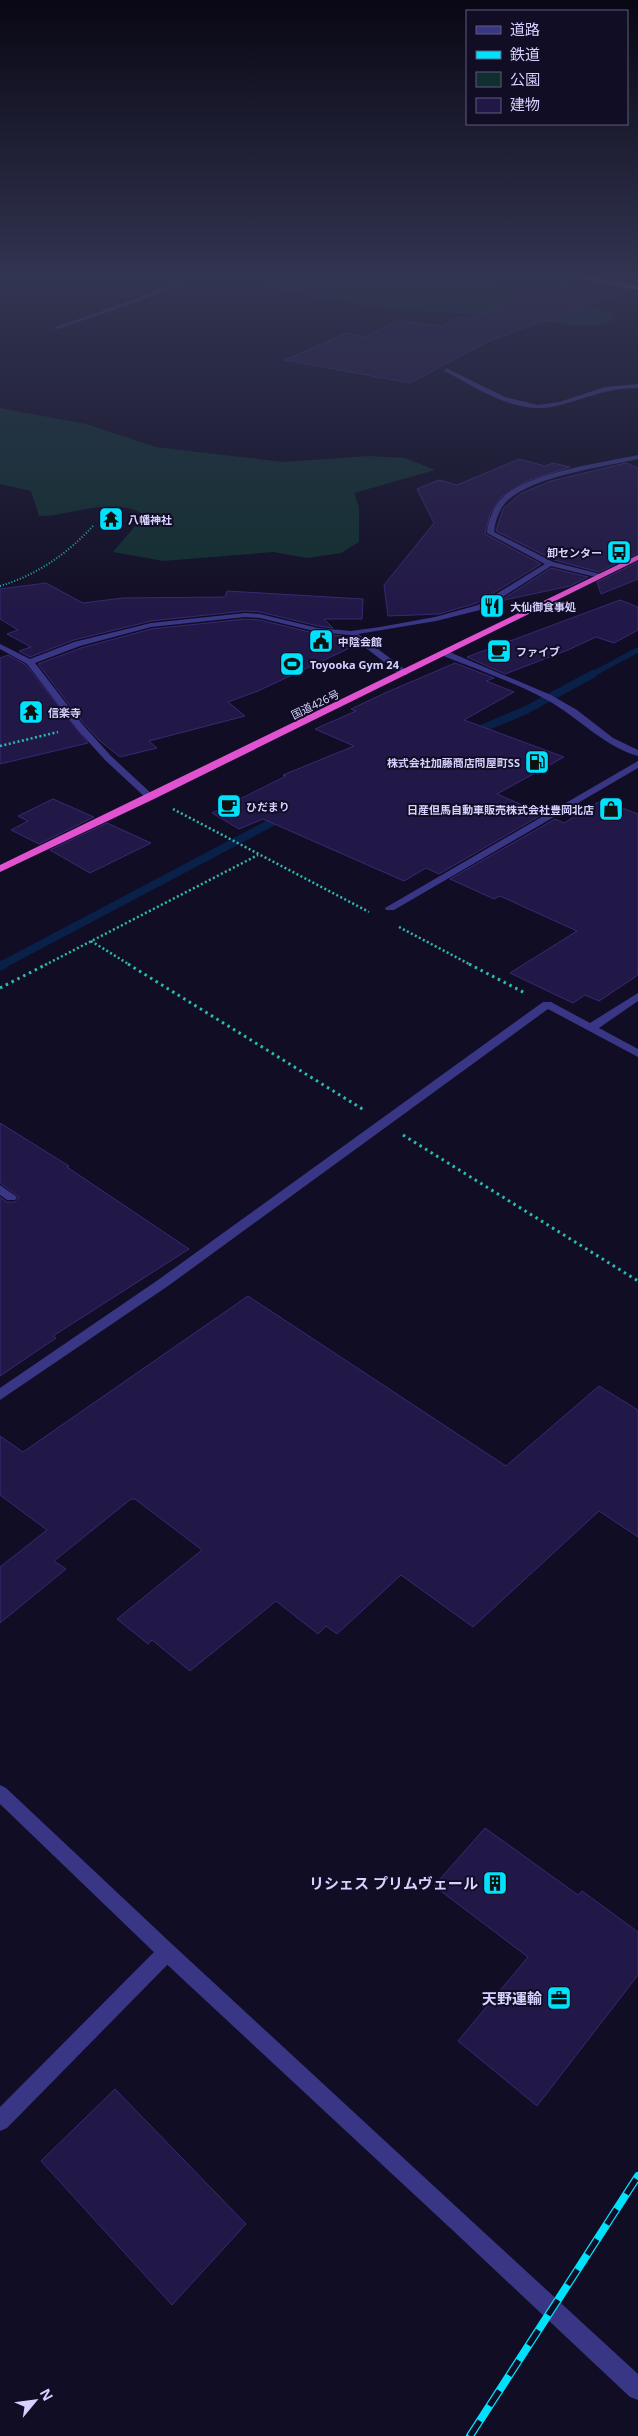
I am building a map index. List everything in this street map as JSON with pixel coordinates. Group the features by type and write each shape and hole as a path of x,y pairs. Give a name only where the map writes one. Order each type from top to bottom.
{"highway":[{"name":"国道426号","path":"0,869 638,557"}],"street":[{"path":"486,389 524,405 538,407 563,402 604,389"},
{"path":"598,576 550,564 490,533 491,520 503,501 514,492 560,475 638,458"},
{"path":"30,662 77,644 151,625 245,615 260,616 318,630 350,633 436,618 481,607 550,564"},
{"path":"350,633 404,673"},
{"path":"0,646 30,662 80,727 108,758 150,797"},
{"path":"444,653 548,697 574,712 610,740 638,753"},
{"path":"390,908 638,764"},
{"path":"591,1028 638,996"},
{"path":"0,1395 162,1283 547,1004 638,1054"},
{"path":"0,1189 11,1196"},
{"path":"0,1793 167,1952 638,2389"},
{"path":"0,2122 167,1952"}],"path":[{"path":"0,586 40,568 64,554 93,526"},
{"path":"0,746 80,727"},
{"path":"150,797 255,852"},
{"path":"0,988 259,854"},
{"path":"91,941 638,1282"}],"green space":[{"path":"0,408 86,424 156,447 283,462 368,456 405,458 435,470 354,493 359,507 359,542 341,553 307,558 273,552 163,561 113,552 141,519 141,513 129,508 104,506 39,516 31,491 0,484"}],"building":[{"path":"519,459 545,466 553,463 570,467 529,480 501,497 490,514 485,534 541,564 477,603 439,614 388,616 384,585 434,523 417,489 439,480 457,485"},
{"path":"626,463 638,468 638,553 599,572 554,560 496,531 503,509 520,494 551,481"},
{"path":"638,562 638,579 601,594 597,582"},
{"path":"551,568 588,577 570,586 500,601"},
{"path":"46,583 83,603 123,598 225,597 227,591 363,599 362,619 324,619 333,628 260,612 245,611 151,621 74,640 30,657 19,651 31,647 7,634 18,630 0,619 0,589"},
{"path":"620,600 638,607 638,630 614,643 596,637 505,674 467,657"},
{"path":"245,619 260,620 318,634 343,636 354,646 258,691 228,702 245,716 149,741 157,748 120,757 100,741 84,724 38,664 81,648 151,629"},
{"path":"8,655 26,665 88,743 0,764 0,658"},
{"path":"455,663 494,678 486,681 514,692 464,720 564,757 497,794 543,814 439,874 426,868 404,881 263,819 239,829 212,813 286,776 283,775 354,746 315,729 356,711 351,709"},
{"path":"53,799 94,817 39,844 11,830 28,821 18,816"},
{"path":"602,800 638,814 638,975 599,1001 585,995 573,1003 510,973 577,931 500,896 494,899 450,879 555,819 564,823"},
{"path":"107,823 151,843 90,873 50,850"},
{"path":"0,1123 69,1166 67,1167 189,1249 53,1336 56,1338 0,1376 0,1197 7,1202 15,1202 19,1197 0,1183"},
{"path":"248,1296 506,1466 599,1386 638,1410 638,1537 599,1511 473,1627 401,1575 337,1634 326,1626 318,1634 276,1601 190,1671 152,1640 148,1644 117,1619 202,1550 135,1499 131,1499 54,1561 66,1569 0,1623 0,1567 47,1530 0,1495 0,1436 23,1452"},
{"path":"485,1828 578,1895 582,1891 638,1932 638,1975 537,2106 458,2041 528,1957 434,1886"},
{"path":"115,2089 246,2224 172,2305 41,2161"}],"waterway":[{"path":"591,675 638,650"},
{"path":"474,732 526,710 593,674"},
{"path":"2,965 282,817"}],"railway":[{"path":"470,2436 638,2176"}],"place":[{"name":"八幡神社","path":"111,519"},
{"name":"卸センター","path":"619,552"},
{"name":"大仙御食事処","path":"492,606"},
{"name":"中陰会館","path":"321,641"},
{"name":"ファイブ","path":"499,651"},
{"name":"Toyooka Gym 24","path":"292,664"},
{"name":"信楽寺","path":"31,712"},
{"name":"株式会社加藤商店問屋町SS","path":"537,762"},
{"name":"ひだまり","path":"229,806"},
{"name":"日産但馬自動車販売株式会社豊岡北店","path":"611,809"},
{"name":"リシェス プリムヴェール","path":"495,1883"},
{"name":"天野運輸","path":"559,1998"}]}
